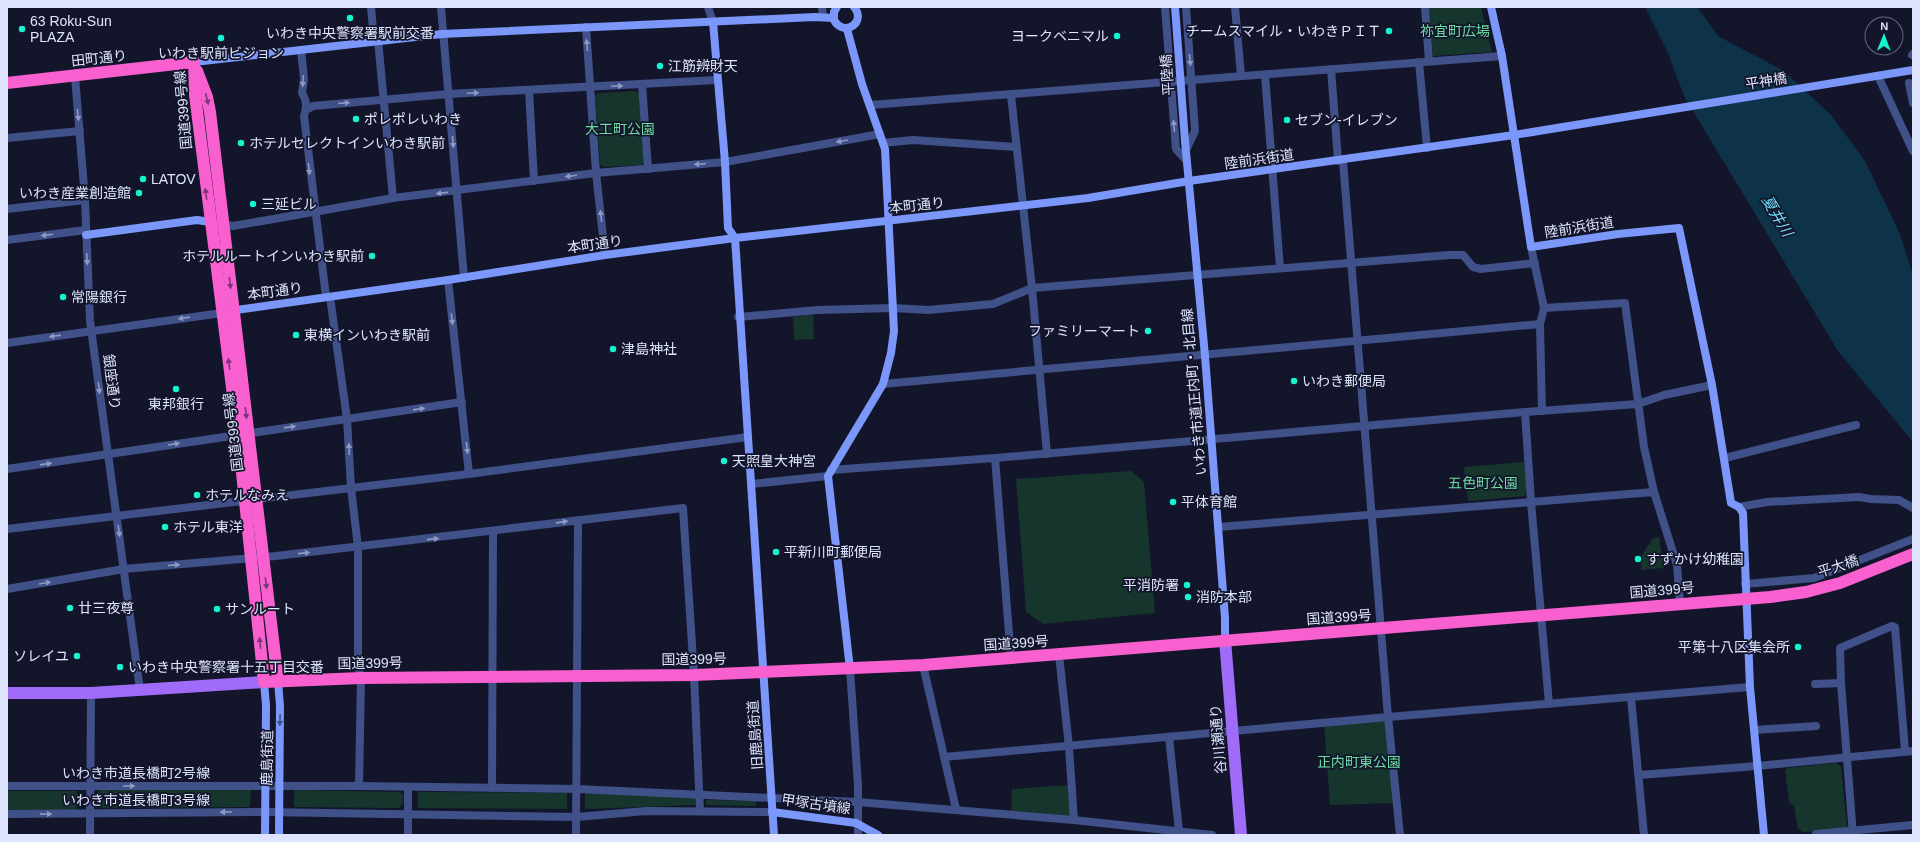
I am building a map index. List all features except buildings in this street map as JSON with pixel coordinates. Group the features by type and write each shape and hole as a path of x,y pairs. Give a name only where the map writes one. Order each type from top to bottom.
{"highway":[{"name":"田町通り","path":"7,83 194,62"},
{"name":"国道399号線","path":"194,62 195,95 210,222 228,312"},
{"name":"国道399号線","path":"194,62 209,104 223,225 228,312 250,500 257,558 278,681"},
{"name":"平大橋","path":"1770,597 1806,592 1840,583 1913,554"},
{"name":"国道399号線","path":"257,558 264,682"},
{"name":"国道399号","path":"264,682 361,678 694,675 923,665 1770,597"}],"main road":[{"name":"谷川瀬通り","path":"1225,640 1241,835"},
{"path":"7,693 91,693 264,682"}],"street":[{"path":"371,7 384,100 393,198"},
{"path":"442,7 442,34 464,278"},
{"path":"708,7 713,22"},
{"path":"822,7 823,17"},
{"path":"837,7 834,12 834,18 839,27 847,29 854,26 858,19 858,11 854,7"},
{"path":"1165,7 1176,149 1187,161"},
{"name":"平陸橋","path":"1175,7 1185,141"},
{"path":"1186,7 1195,131 1186,150"},
{"path":"1235,7 1241,76"},
{"path":"1425,7 1429,61"},
{"path":"1491,7 1502,56 1514,135"},
{"path":"194,62 442,34 823,17 834,18"},
{"name":"旧鹿島街道","path":"713,22 725,162 728,228 734,238 738,317 748,437 764,672 772,812"},
{"path":"586,27 596,173 605,255"},
{"path":"847,29 862,84 883,143 887,163 893,308 893,343 883,384 830,473 850,669 858,785 856,823 858,835"},
{"path":"301,50 304,79 302,93 306,99 306,110 304,116 314,211 347,419 351,488 358,547 358,664 361,678 359,786"},
{"path":"870,105 1502,56"},
{"path":"1419,62 1427,148"},
{"path":"1331,69 1351,263 1388,717 1400,835"},
{"path":"1910,70 1913,103"},
{"name":"平神橋","path":"1514,135 1910,70"},
{"path":"1265,75 1280,268"},
{"name":"銀座通り","path":"75,76 85,200 92,331 140,690"},
{"path":"1875,76 1913,151"},
{"path":"306,110 313,106 448,94 717,80"},
{"path":"642,84 648,169"},
{"path":"529,90 534,181"},
{"path":"1011,95 1032,288 1047,454"},
{"path":"7,138 80,131"},
{"path":"7,240 197,220 233,226 393,198 596,173 725,162 880,134"},
{"name":"陸前浜街道","path":"1189,181 1340,161 1514,135 1531,247 1618,234 1679,228 1712,385 1731,503 1739,507"},
{"path":"883,143 913,140 1016,147"},
{"name":"いわき市道正内町・北目線","path":"1185,141 1205,356 1226,618 1225,640"},
{"name":"本町通り","path":"7,343 464,278 605,255 734,238 889,222 1088,198 1189,181"},
{"path":"7,209 85,200"},
{"path":"1531,247 1544,308 1540,324 1542,411"},
{"path":"738,317 818,310 893,308 928,310 994,304 1032,288 1450,255 1463,255 1473,267 1481,269 1535,263"},
{"path":"448,280 469,474"},
{"path":"1544,308 1624,303 1644,447 1654,492 1677,565 1680,604"},
{"path":"883,384 1205,356 1540,324"},
{"path":"751,484 830,473 995,458 1525,412 1638,404 1664,395 1712,385"},
{"path":"7,469 462,402"},
{"path":"1525,412 1531,502 1549,704"},
{"path":"1724,458 1856,425"},
{"path":"7,529 469,474 748,437"},
{"path":"995,458 1011,658"},
{"path":"1218,527 1654,492"},
{"path":"1764,835 1750,688 1743,513 1739,507 1768,502 1859,497 1900,500 1913,508"},
{"path":"7,589 124,569 257,558 358,547 683,508 694,675 700,811"},
{"path":"576,835 578,520"},
{"path":"492,788 493,532"},
{"path":"1746,584 1814,578 1913,539"},
{"path":"1639,775 1757,766 1847,757 1909,751 1895,627 1892,626 1840,648 1841,682 1847,757 1853,833"},
{"path":"1059,655 1069,747 1074,820"},
{"path":"923,665 956,809"},
{"name":"鹿島街道","path":"278,681 280,706 279,835"},
{"name":"鹿島街道","path":"264,682 266,705 264,786 265,835"},
{"path":"1815,684 1841,682"},
{"path":"944,757 1069,747 1388,717 1750,688"},
{"path":"90,835 91,693"},
{"path":"1631,698 1644,835"},
{"path":"1754,730 1816,726"},
{"path":"1169,737 1179,830"},
{"name":"いわき市道長橋町2号線","path":"7,786 359,786 577,789 772,797 956,809 1179,830 1212,835"},
{"path":"408,787 408,835"},
{"name":"いわき市道長橋町3号線","path":"7,814 279,812 408,813 492,817 577,817 646,811 772,812"},
{"path":"772,812 774,835"},
{"name":"甲塚古墳線","path":"772,812 856,823 878,835"},
{"path":"1816,834 1853,833 1913,825"}],"green space":[{"name":"祢宜町広場","path":"1429,7 1481,7 1492,52 1433,56"},
{"name":"大工町公園","path":"636,91 639,94 644,162 641,165 604,167 600,164 595,96 598,93"},
{"path":"813,314 814,339 794,340 793,317"},
{"name":"五色町公園","path":"1524,462 1528,492 1524,496 1468,501 1464,467"},
{"path":"1131,471 1144,482 1155,613 1043,624 1026,612 1016,479"},
{"path":"1659,537 1664,568 1641,570 1642,555 1653,538"},
{"name":"正内町東公園","path":"1387,718 1395,803 1330,805 1324,724"},
{"path":"1836,763 1841,767 1847,827 1844,829 1803,832 1798,829 1794,806 1789,802 1785,770 1788,768"},
{"path":"1071,785 1074,819 1011,813 1012,789"},
{"path":"100,790 251,790 250,807 100,808 95,803 94,796"},
{"path":"294,790 399,792 403,795 403,803 399,808 294,807"},
{"path":"7,791 77,791 77,810 7,810"},
{"path":"418,792 567,793 567,809 418,808"},
{"path":"585,793 695,797 695,805 585,809"},
{"path":"706,800 756,801 756,806 706,805"}],"water":[{"name":"夏井川","path":"1645,7 1697,7 1718,36 1784,71 1831,115 1865,161 1900,234 1913,275 1913,442 1838,351 1684,96 1668,53"}],"place":[{"name":"いわき中央警察署駅前交番","path":"350,18"},
{"name":"63 Roku-Sun PLAZA","path":"22,29"},
{"name":"チームスマイル・いわきＰＩＴ","path":"1389,31"},
{"name":"ヨークベニマル","path":"1117,36"},
{"name":"いわき駅前ビジョン","path":"221,38"},
{"name":"江筋辨財天","path":"660,66"},
{"name":"ポレポレいわき","path":"356,119"},
{"name":"セブン-イレブン","path":"1287,120"},
{"name":"ホテルセレクトインいわき駅前","path":"241,143"},
{"name":"LATOV","path":"143,179"},
{"name":"いわき産業創造館","path":"139,193"},
{"name":"三延ビル","path":"253,204"},
{"name":"ホテルルートインいわき駅前","path":"372,256"},
{"name":"常陽銀行","path":"63,297"},
{"name":"ファミリーマート","path":"1148,331"},
{"name":"東横インいわき駅前","path":"296,335"},
{"name":"津島神社","path":"613,349"},
{"name":"いわき郵便局","path":"1294,381"},
{"name":"東邦銀行","path":"176,389"},
{"name":"天照皇大神宮","path":"724,461"},
{"name":"ホテルなみえ","path":"197,495"},
{"name":"平体育館","path":"1173,502"},
{"name":"ホテル東洋","path":"165,527"},
{"name":"平新川町郵便局","path":"776,552"},
{"name":"すずかけ幼稚園","path":"1638,559"},
{"name":"平消防署","path":"1187,585"},
{"name":"消防本部","path":"1188,597"},
{"name":"廿三夜尊","path":"70,608"},
{"name":"サンルート","path":"217,609"},
{"name":"平第十八区集会所","path":"1798,647"},
{"name":"ソレイユ","path":"77,656"},
{"name":"いわき中央警察署十五丁目交番","path":"120,667"}]}
